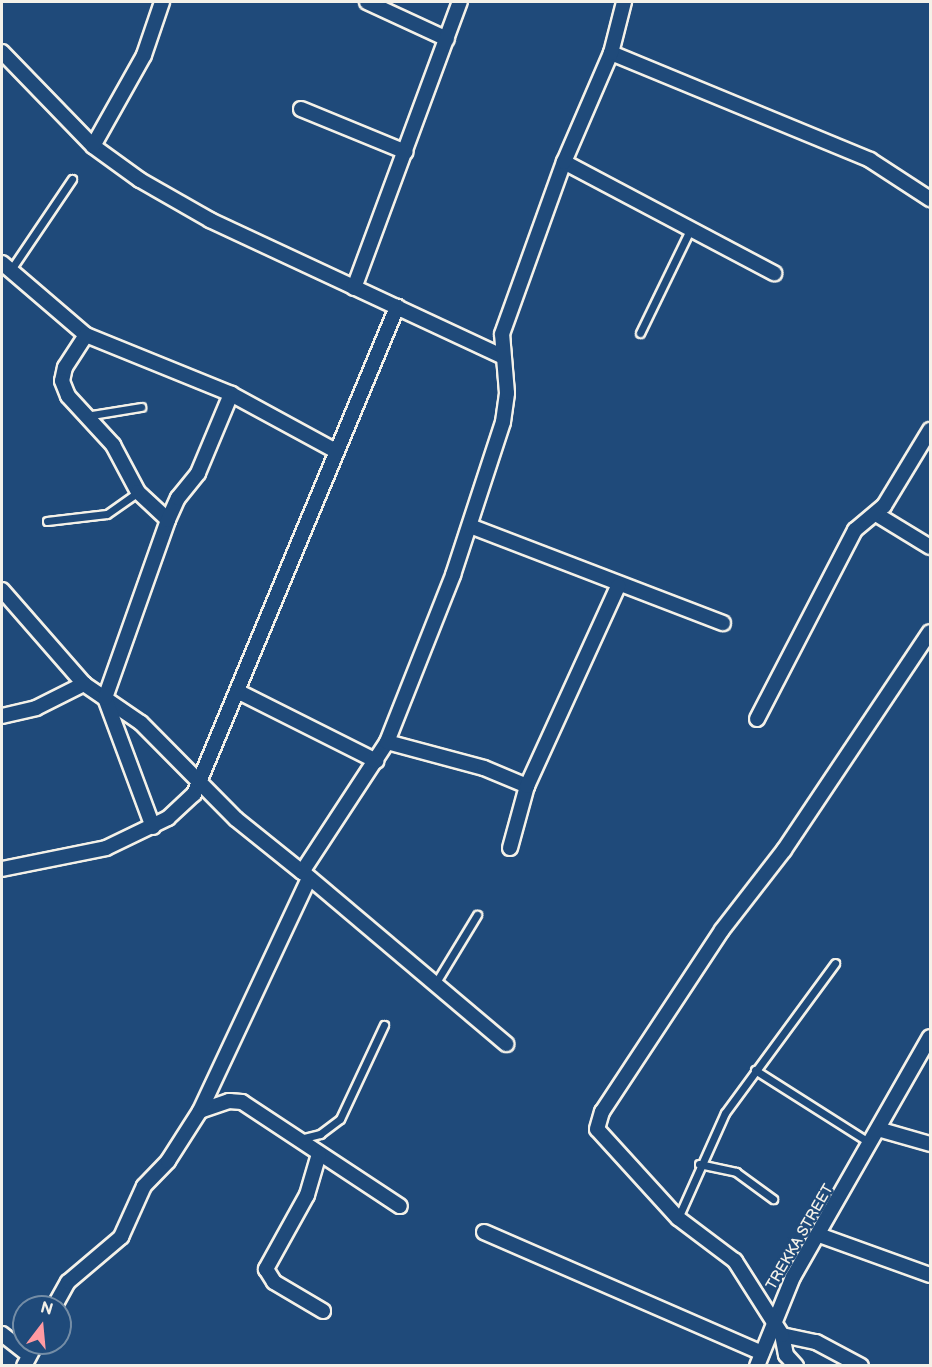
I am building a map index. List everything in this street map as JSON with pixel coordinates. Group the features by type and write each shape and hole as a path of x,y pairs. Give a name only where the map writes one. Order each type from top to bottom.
{"street":[{"path":"93,146 144,55 162,2"},
{"path":"367,2 447,39"},
{"path":"354,288 460,2"},
{"path":"61,1295 68,1282 121,1237 144,1186 168,1161 200,1111 306,875 387,742 470,526 503,422 507,393 502,356 502,334 564,162 611,53 624,2"},
{"path":"2,52 93,146 175,202 502,356"},
{"path":"611,53 870,160 930,199"},
{"path":"301,109 406,152"},
{"path":"564,162 692,226 774,273"},
{"path":"6,267 86,335 231,394 336,451"},
{"path":"2,869 106,848 153,826 180,810 202,781 237,691 397,307"},
{"path":"86,335 71,356 62,381 86,416 113,444 138,492 168,520"},
{"path":"153,826 105,698 168,520 178,498 198,472 231,394"},
{"path":"757,718 855,530 876,514 930,430"},
{"path":"876,514 930,547"},
{"path":"470,526 554,556 618,586 723,623"},
{"path":"510,848 527,786 618,586"},
{"path":"2,590 84,684 141,723 202,781 236,819 306,875 434,987 506,1044"},
{"path":"796,1365 786,1355 778,1330 735,1261 678,1218 602,1139 597,1129 602,1112 722,930 784,850 930,632"},
{"path":"2,716 36,708 84,684"},
{"path":"237,691 376,761"},
{"path":"387,742 484,768 527,786"},
{"name":"TREKKA STREET","path":"760,1359 778,1330 819,1235 882,1130 930,1037"},
{"path":"213,1083 229,1101"},
{"path":"200,1111 229,1101 242,1102 319,1155 400,1206"},
{"path":"882,1130 930,1144"},
{"path":"319,1155 307,1195 266,1269 274,1282 323,1311"},
{"path":"484,1232 760,1359"},
{"path":"819,1235 930,1275"},
{"path":"778,1330 816,1342 861,1365"}],"lane":[{"path":"6,267 72,179"},
{"path":"640,333 692,226"},
{"path":"86,416 141,407"},
{"path":"47,521 107,514 138,492"},
{"path":"434,987 477,915"},
{"path":"678,1218 699,1164 725,1113 835,963"},
{"path":"297,1140 320,1134 340,1119 384,1025"},
{"path":"755,1070 873,1145"},
{"path":"699,1164 736,1172 773,1199"}]}
